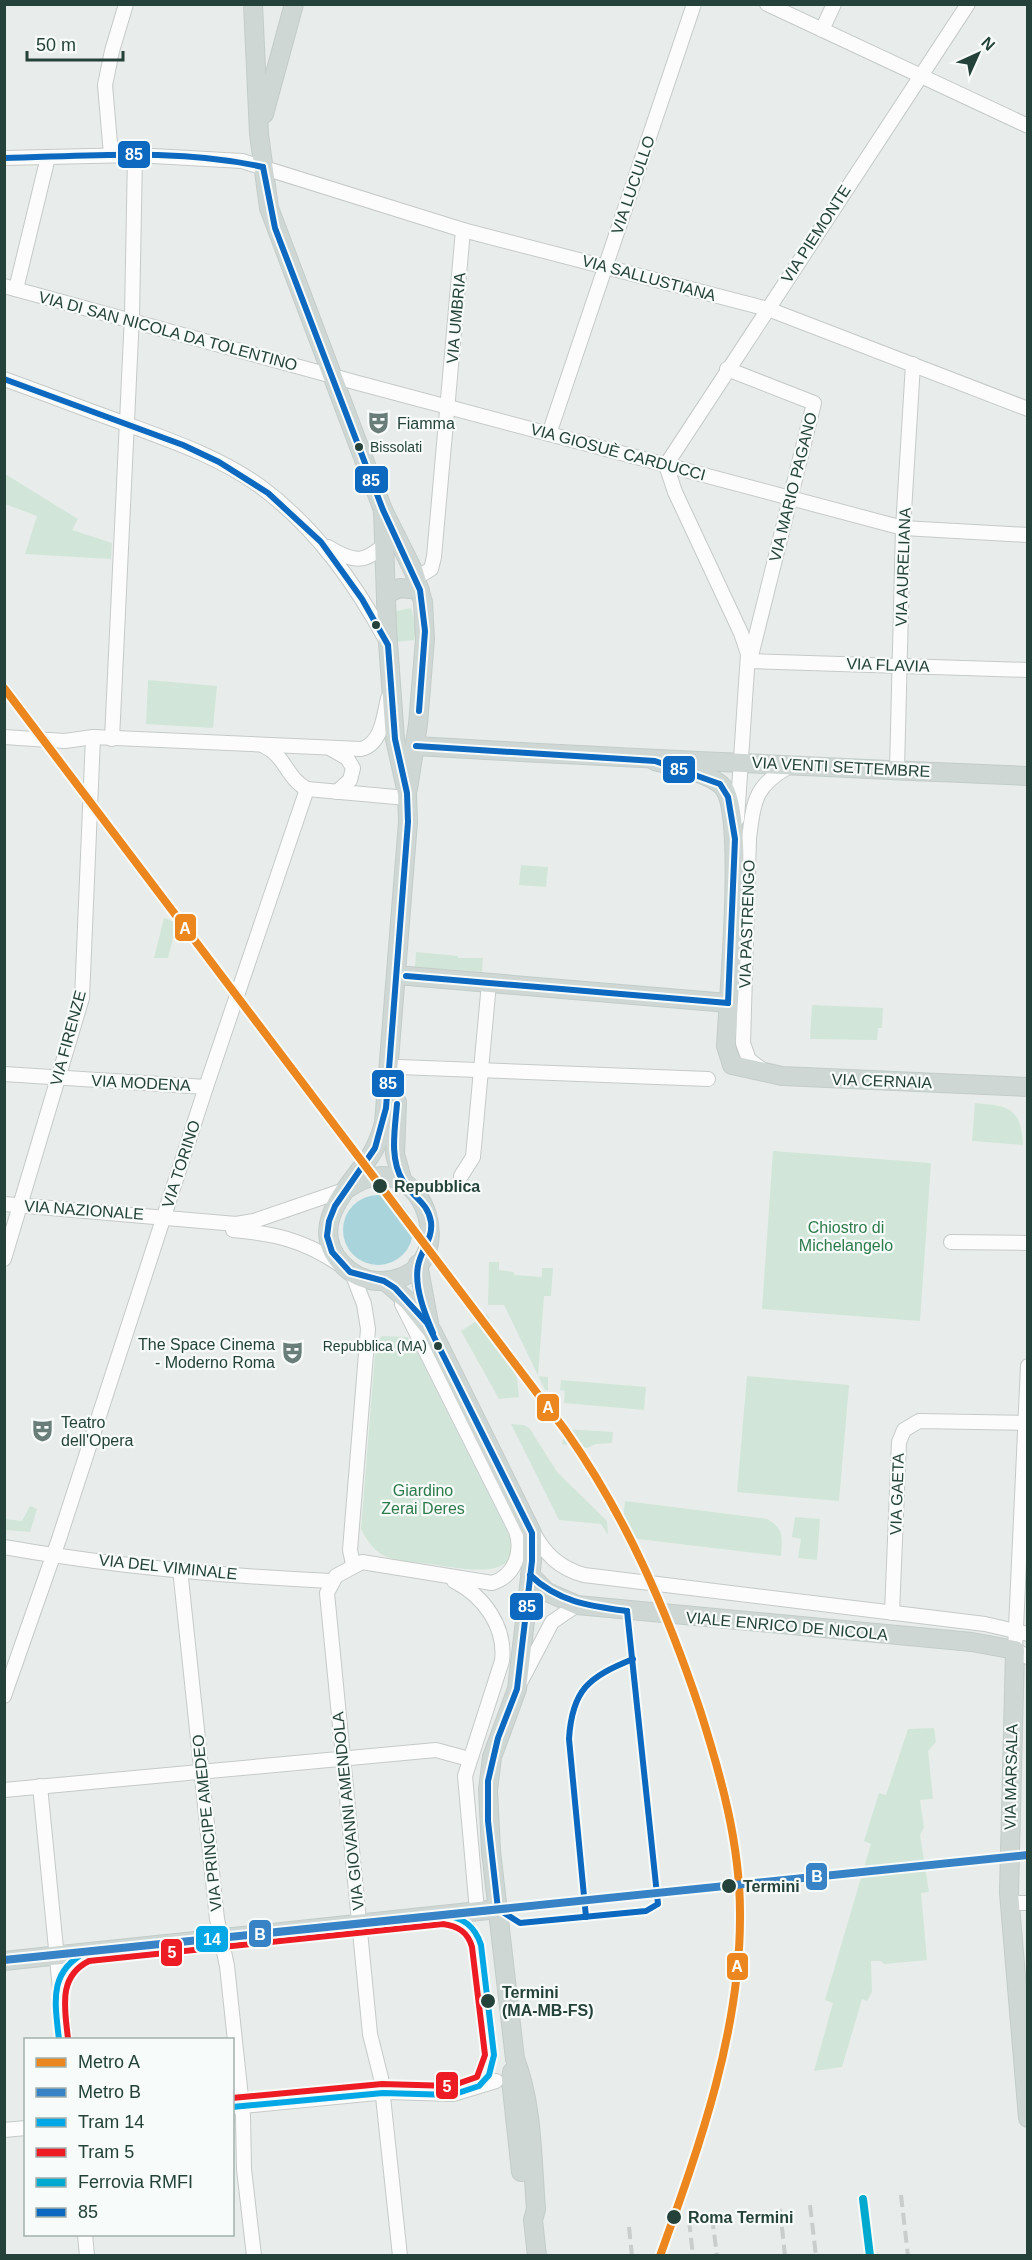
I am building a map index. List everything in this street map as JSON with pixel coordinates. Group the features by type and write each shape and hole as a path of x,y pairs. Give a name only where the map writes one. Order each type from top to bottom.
{"main road":[{"path":"253,4 259,134 271,216 383,510 390,540 386,594 388,645 398,759 407,796"},
{"path":"259,134 294,4"},
{"path":"390,540 418,584 425,639 416,746 407,796 408,834 401,976 391,1108 395,1154 403,1183"},
{"path":"386,594 418,584"},
{"name":"VIA VENTI SETTEMBRE","path":"416,746 655,760 1028,776"},
{"name":"VIA VENTI SETTEMBRE","path":"655,760 717,782"},
{"name":"VIA PASTRENGO","path":"717,782 727,794 735,838 727,1052 730,1062 738,1068"},
{"path":"401,976 728,1003"},
{"path":"401,976 399,1067 391,1108 376,1146 332,1210 328,1235 334,1253 349,1271 372,1281 389,1284 408,1301 432,1331"},
{"name":"VIA CERNAIA","path":"738,1068 782,1076 1028,1087"},
{"path":"347,1189 373,1178 391,1179 403,1183 422,1200 430,1219 430,1242 418,1264 389,1284"},
{"path":"418,1264 424,1305 432,1331 530,1527 532,1543 517,1689 492,1757 488,1781 488,1821 515,2059 510,2080 537,2209 533,2220 533,2255"},
{"name":"VIALE ENRICO DE NICOLA","path":"530,1575 547,1592 577,1605 990,1644 1021,1654"},
{"name":"VIA MARSALA","path":"1021,1654 1009,1903 1028,2118"},
{"path":"4,1961 498,1909"}],"street":[{"path":"111,155 105,86 112,51 126,4"},
{"name":"VIA LUCULLO","path":"549,434 694,4"},
{"path":"767,4 1028,126"},
{"path":"822,30 834,4"},
{"name":"VIA PIEMONTE","path":"666,465 968,4"},
{"name":"VIA SALLUSTIANA","path":"4,158 111,155 223,158 263,167 463,230 768,309 1028,410"},
{"path":"112,739 131,321 135,155"},
{"path":"10,288 48,157"},
{"name":"VIA UMBRIA","path":"418,584 433,563 463,230"},
{"name":"VIA DI SAN NICOLA DA TOLENTINO","path":"10,288 332,376"},
{"name":"VIA AURELIANA","path":"897,770 903,528 913,364"},
{"name":"VIA MARIO PAGANO","path":"727,369 814,403 749,661"},
{"name":"VIA GIOSUÈ CARDUCCI","path":"332,376 903,528 1028,535"},
{"path":"4,379 197,451 236,471 284,506 321,542 362,599 388,645"},
{"path":"666,465 675,492 743,636 749,661"},
{"path":"321,542 340,554 359,560 370,557 390,540"},
{"name":"VIA FLAVIA","path":"749,661 1028,670"},
{"name":"VIA PASTRENGO","path":"735,838 749,661"},
{"path":"4,732 52,732 93,738 325,748 367,747 378,736 391,687"},
{"path":"4,737 65,741 93,738"},
{"name":"VIA FIRENZE","path":"4,1259 22,1206 83,992 93,738"},
{"path":"264,745 279,755 296,782 307,789 376,796 407,796"},
{"path":"289,772 300,754 325,748 347,758 353,768 350,780 337,792"},
{"name":"VIA PASTRENGO","path":"782,1076 764,1071 749,1059 744,1047 744,1030 752,814 763,784 790,766"},
{"name":"VIA TORINO","path":"6,1689 54,1556 206,1087 307,789"},
{"path":"461,1176 473,1157 489,983"},
{"path":"399,1067 708,1079"},
{"name":"VIA MODENA","path":"4,1074 206,1087"},
{"path":"237,1224 266,1217 347,1189"},
{"name":"VIA NAZIONALE","path":"4,1204 237,1224 291,1239 315,1249 349,1271"},
{"path":"951,1242 1028,1243"},
{"path":"349,1271 364,1304 368,1329 350,1550 353,1564"},
{"path":"331,1581 353,1564 369,1562 486,1584 498,1581 505,1576 517,1559 516,1530 420,1336 389,1284"},
{"path":"1021,1654 1028,1366"},
{"name":"VIA GAETA","path":"892,1612 899,1442 902,1432 919,1421 1026,1423"},
{"name":"VIALE ENRICO DE NICOLA","path":"530,1527 553,1560 566,1569 584,1575 985,1624 1022,1632"},
{"name":"VIA DEL VIMINALE","path":"4,1547 54,1556 331,1581"},
{"name":"VIA PRINCIPE AMEDEO","path":"180,1569 220,1938 227,1966 232,2038"},
{"path":"444,1576 461,1585 482,1602 495,1621 502,1643 502,1661 469,1760 465,1787 477,1911"},
{"name":"VIA GIOVANNI AMENDOLA","path":"331,1581 326,1597 370,2034 383,2093 400,2256"},
{"path":"517,1689 552,1622 577,1605"},
{"path":"4,1790 343,1757 441,1750 469,1760"},
{"path":"40,1786 65,2038"},
{"path":"1009,1903 1028,1903"},
{"name":"VIA PRINCIPE AMEDEO","path":"234,2064 254,2256"},
{"path":"237,2106 383,2093 442,2095 510,2080"},
{"path":"4,2130 24,2128"},
{"path":"85,2236 87,2256"}],"green space":[{"path":"5,474 78,519 72,530 112,543 111,559 25,554 37,516 5,504"},
{"path":"411,608 416,628 414,640 396,642 396,611"},
{"path":"148,680 217,686 213,728 146,724"},
{"path":"521,865 548,867 546,887 519,885"},
{"path":"164,918 177,923 168,958 154,958"},
{"path":"416,952 458,956 458,958 483,958 482,972 415,967"},
{"path":"812,1005 883,1008 882,1028 878,1028 877,1040 810,1039"},
{"path":"975,1103 996,1105 1011,1111 1019,1123 1023,1145 972,1141"},
{"name":"Chiostro di Michelangelo","path":"773,1151 931,1163 920,1321 762,1309"},
{"path":"489,1262 499,1262 499,1270 514,1272 514,1275 542,1277 542,1268 553,1268 551,1296 544,1296 538,1376 504,1305 488,1305"},
{"path":"487,1314 517,1378 519,1397 499,1399 461,1331"},
{"name":"Giardino Zerai Deres","path":"382,1336 407,1337 411,1340 505,1527 511,1545 510,1558 502,1565 475,1570 399,1560 378,1552 363,1533 361,1529 376,1342"},
{"path":"538,1376 548,1377 548,1390 545,1390"},
{"path":"747,1376 849,1385 839,1501 737,1492"},
{"path":"561,1380 646,1387 644,1410 564,1403 565,1391 560,1390"},
{"path":"511,1424 524,1425 530,1429 557,1472 607,1521 608,1535 601,1524 559,1520"},
{"path":"566,1429 613,1432 612,1443 596,1444 587,1448 562,1444"},
{"path":"625,1501 767,1519 780,1530 781,1556 621,1537"},
{"path":"30,1506 37,1509 30,1532 5,1530 5,1519 22,1521"},
{"path":"795,1517 820,1519 817,1560 798,1558 801,1539 792,1537"},
{"path":"934,1728 936,1742 928,1751 933,1799 920,1800 924,1827 920,1835 929,1892 921,1893 927,1960 884,1964 881,1961 871,1961 872,1992 867,2001 862,1999 842,2067 814,2071 833,2003 825,2000 871,1844 864,1841 879,1793 886,1795 908,1729"}],"water":[{"path":"378,1195 391,1198 403,1205 410,1217 413,1230 410,1243 403,1255 391,1262 378,1265 365,1262 353,1255 346,1243 343,1230 346,1217 353,1205 365,1198"}],"tram line":[{"name":"14","path":"59,2038 56,2001 60,1979 65,1969 86,1952 443,1915 462,1920 472,1928 481,1945 494,2055 489,2075 479,2086 452,2095 383,2093 234,2107"},
{"path":"423,1918 440,1919 454,1924 465,1935 471,1950 484,2047 483,2071 470,2087 451,2094"},
{"name":"5","path":"68,2038 65,1995 72,1976 89,1961 443,1924 458,1928 468,1937 472,1947 485,2055 477,2077 451,2086 382,2084 234,2098"}],"railway":[{"path":"901,2195 908,2256"},
{"path":"810,2205 816,2256"},
{"path":"780,2209 785,2256"},
{"path":"712,2217 717,2256"},
{"path":"689,2220 693,2256"},
{"path":"629,2227 632,2256"}],"metro line":[{"name":"A","path":"4,688 565,1430 626,1530 659,1601 700,1710 722,1785 737,1861 740,1913 733,2001 715,2088 703,2131 660,2256"},
{"name":"B","path":"4,1960 1028,1855"}],"rail line":[{"name":"RMFI","path":"863,2199 870,2256"}],"transit line":[{"name":"85","path":"4,158 167,155 199,157 263,167"},
{"name":"85","path":"263,167 275,228 383,510 420,590 425,631 419,711"},
{"name":"85","path":"4,379 183,445 219,462 268,493 321,542 362,599 388,645 395,739 407,793 408,822 386,1108 375,1148 335,1206 329,1221 327,1236 332,1252 350,1272 384,1281 395,1288 427,1323 532,1533 532,1561 517,1689 498,1738 488,1781 488,1821 498,1909"},
{"name":"85","path":"416,746 655,761 720,784 728,797 735,839 728,1003"},
{"name":"85","path":"406,976 728,1003"},
{"name":"85","path":"397,1104 394,1144 396,1163 407,1187 427,1209 431,1222 429,1239 417,1274 421,1300 433,1333"},
{"name":"85","path":"530,1575 563,1597 587,1605 627,1611"},
{"name":"85","path":"498,1909 520,1923 646,1911 658,1904 627,1611"},
{"name":"85","path":"586,1917 569,1739 571,1722 579,1696 586,1687 605,1672 633,1659"}],"place":[{"name":"Fiamma","path":"379,423"},
{"name":"Bissolati","path":"359,447"},
{"name":"Repubblica","path":"380,1186"},
{"name":"Repubblica (MA)","path":"438,1346"},
{"name":"The Space Cinema - Moderno Roma","path":"293,1353"},
{"name":"Teatro dell'Opera","path":"43,1431"},
{"name":"Termini","path":"729,1886"},
{"name":"Termini (MA-MB-FS)","path":"488,2001"},
{"name":"Roma Termini","path":"674,2217"}]}
